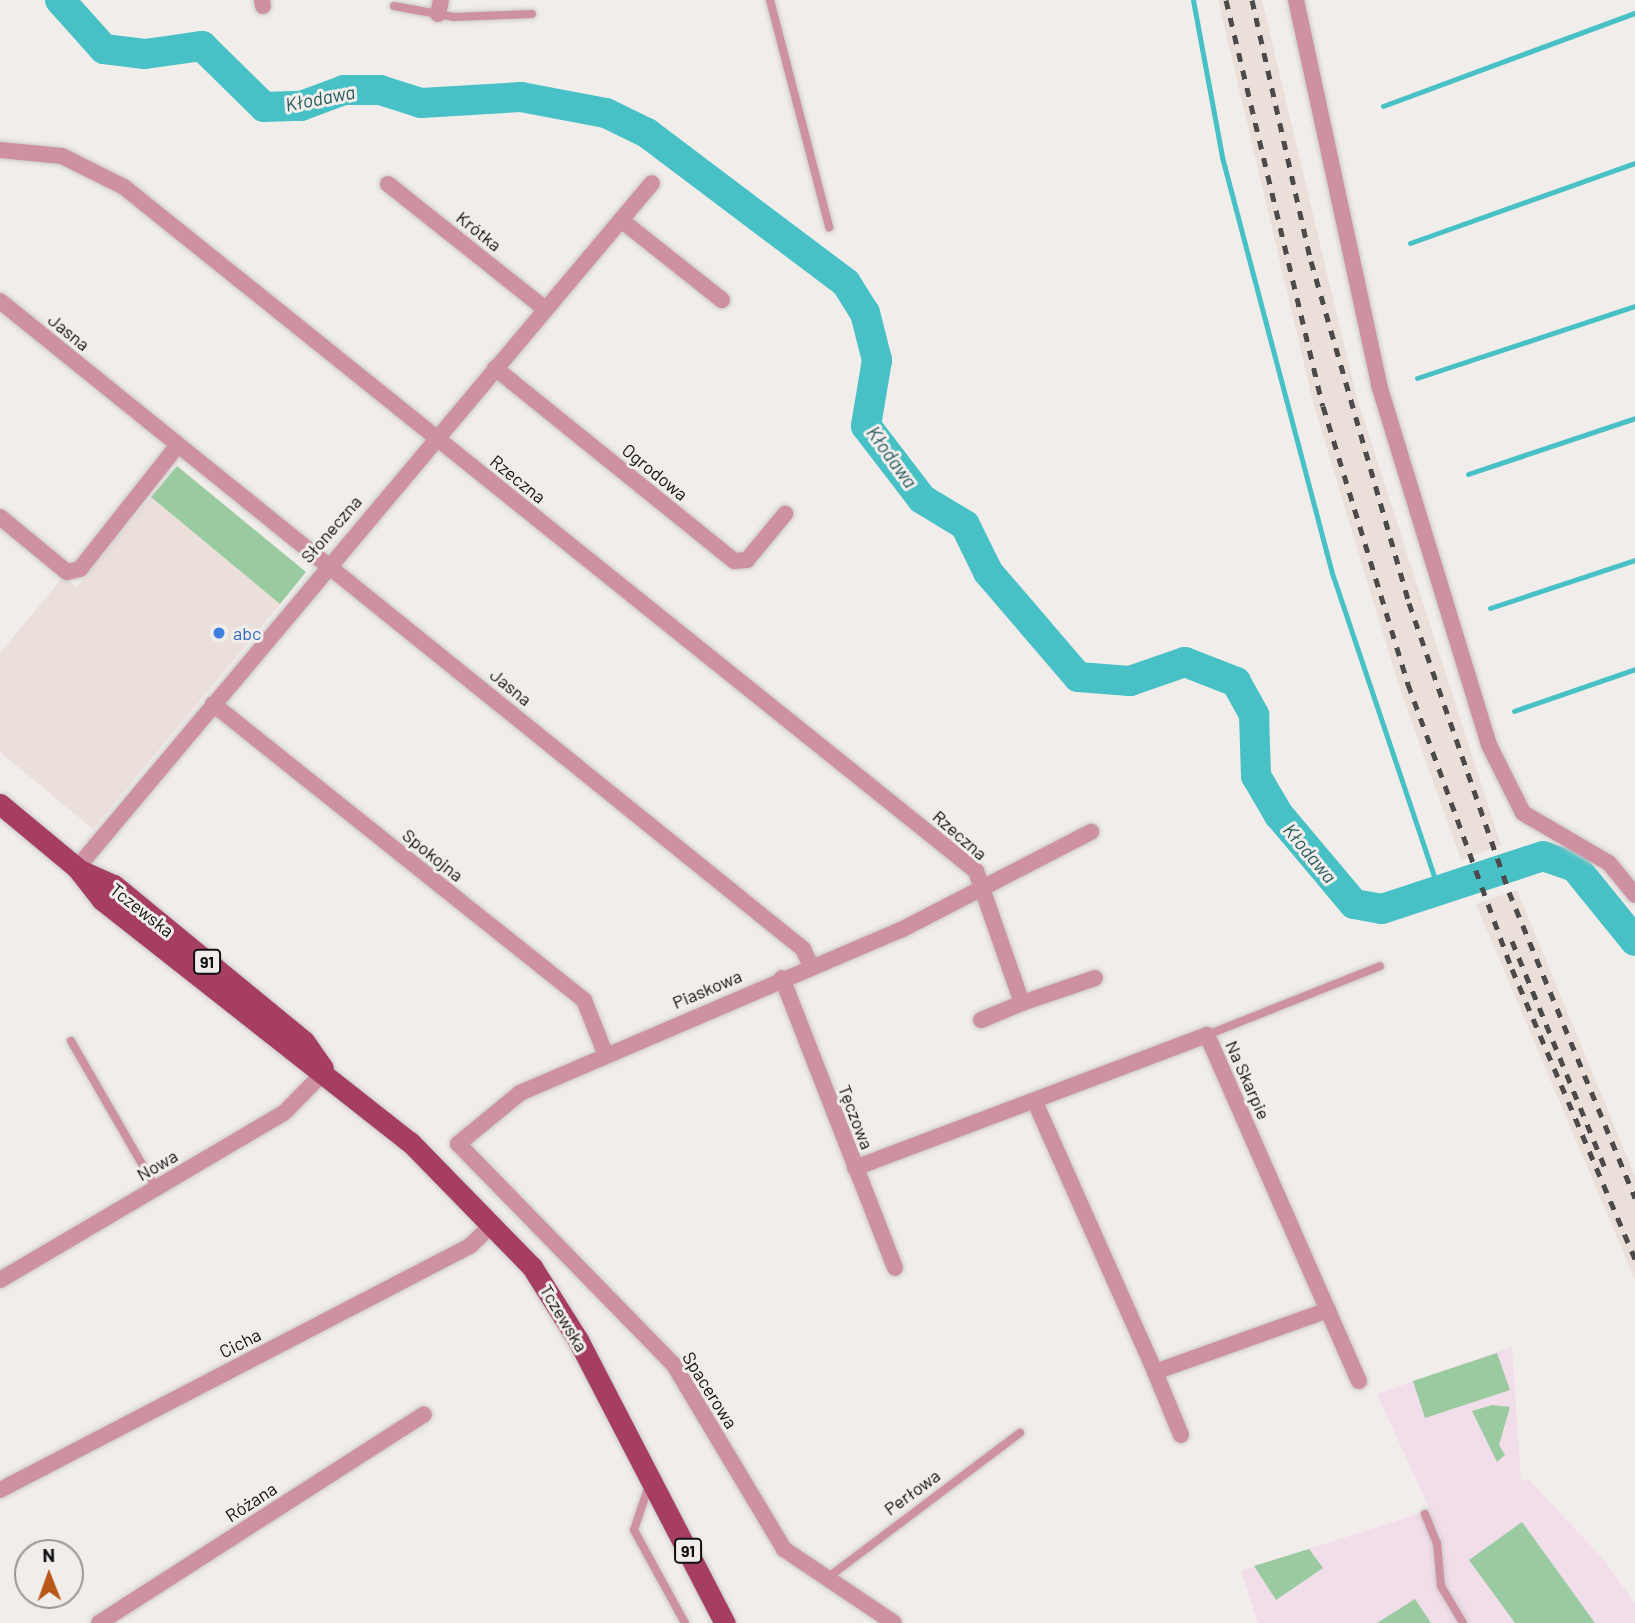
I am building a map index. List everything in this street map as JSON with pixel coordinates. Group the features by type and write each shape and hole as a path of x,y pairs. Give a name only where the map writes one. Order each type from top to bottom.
{"main road":[{"name":"Tczewska","path":"0,804 77,868 114,885 304,1041 325,1071 410,1142 532,1267 572,1329 725,1623"}],"street":[{"path":"1296,0 1380,385 1489,745 1523,813 1609,863 1635,895"},
{"name":"Rzeczna","path":"0,150 62,156 108,176 976,871 982,891"},
{"name":"Słoneczna","path":"77,868 326,564 652,183"},
{"name":"Krótka","path":"388,184 545,309"},
{"path":"621,220 722,300"},
{"name":"Jasna","path":"0,301 803,949 811,966"},
{"name":"Ogrodowa","path":"495,368 734,561 747,560 785,514"},
{"path":"0,517 67,572 80,569 178,444"},
{"name":"Spokojna","path":"213,704 584,1000 605,1053"},
{"name":"Piaskowa","path":"458,1144 520,1093 605,1053 982,891 1091,832"},
{"path":"982,891 1022,1003"},
{"name":"Tęczowa","path":"782,978 895,1268"},
{"path":"981,1020 1095,978"},
{"name":"Na Skarpie","path":"855,1168 1207,1035 1359,1381"},
{"name":"Nowa","path":"0,1280 284,1112 325,1071"},
{"path":"1035,1102 1181,1435"},
{"name":"Spacerowa","path":"458,1144 674,1366 784,1549 894,1623"},
{"name":"Cicha","path":"0,1490 470,1246 492,1224"},
{"path":"1155,1372 1328,1310"},
{"name":"Różana","path":"99,1623 424,1415"}],"lane":[{"path":"770,0 829,227"},
{"path":"394,6 532,14"},
{"path":"1207,1035 1380,966"},
{"path":"71,1041 156,1188"},
{"name":"Perłowa","path":"826,1579 1020,1433"},
{"path":"652,1479 634,1530 685,1623"},
{"path":"1425,1514 1437,1543 1441,1587 1463,1623"}],"shaded area":[{"path":"1218,0 1262,0 1356,395 1501,845 1461,860 1398,683 1314,406"},
{"path":"151,497 280,604 93,829 0,752 0,653 63,577 77,587"},
{"path":"1517,890 1635,1176 1635,1280 1476,904"},
{"path":"1512,1347 1521,1481 1529,1480 1605,1561 1635,1604 1635,1623 1258,1623 1241,1571 1430,1510 1377,1394"}],"green space":[{"path":"177,466 306,572 280,604 151,497"},
{"path":"1497,1353 1510,1390 1425,1418 1413,1381"},
{"path":"1492,1405 1510,1407 1499,1445 1505,1455 1497,1462 1472,1411"},
{"path":"1522,1522 1595,1623 1515,1623 1469,1560"},
{"path":"1309,1549 1323,1568 1276,1600 1254,1566"},
{"path":"1415,1599 1431,1623 1377,1623"}],"waterway":[{"name":"Kłodawa","path":"60,0 104,49 145,54 202,46 264,107 301,106 344,90 380,90 421,103 521,97 606,113 647,133 846,283 865,313 877,360 866,426 922,499 965,525 988,572 1078,677 1130,681 1185,662 1236,682 1254,715 1256,776 1279,815 1354,904 1382,909 1543,856 1575,867 1635,941"},
{"path":"1193,0 1222,157 1333,576 1439,891"},
{"path":"1383,106 1635,13"},
{"path":"1410,243 1635,163"},
{"path":"1417,378 1635,306"},
{"path":"1468,474 1635,418"},
{"path":"1490,608 1635,560"},
{"path":"1514,711 1635,669"}],"railway":[{"path":"1226,0 1323,406 1408,684 1512,969 1635,1259"},
{"path":"1252,0 1311,261 1409,603 1509,892 1635,1198"},
{"path":"1512,941 1605,1168"}],"place":[{"name":"abc","path":"219,633"}]}
